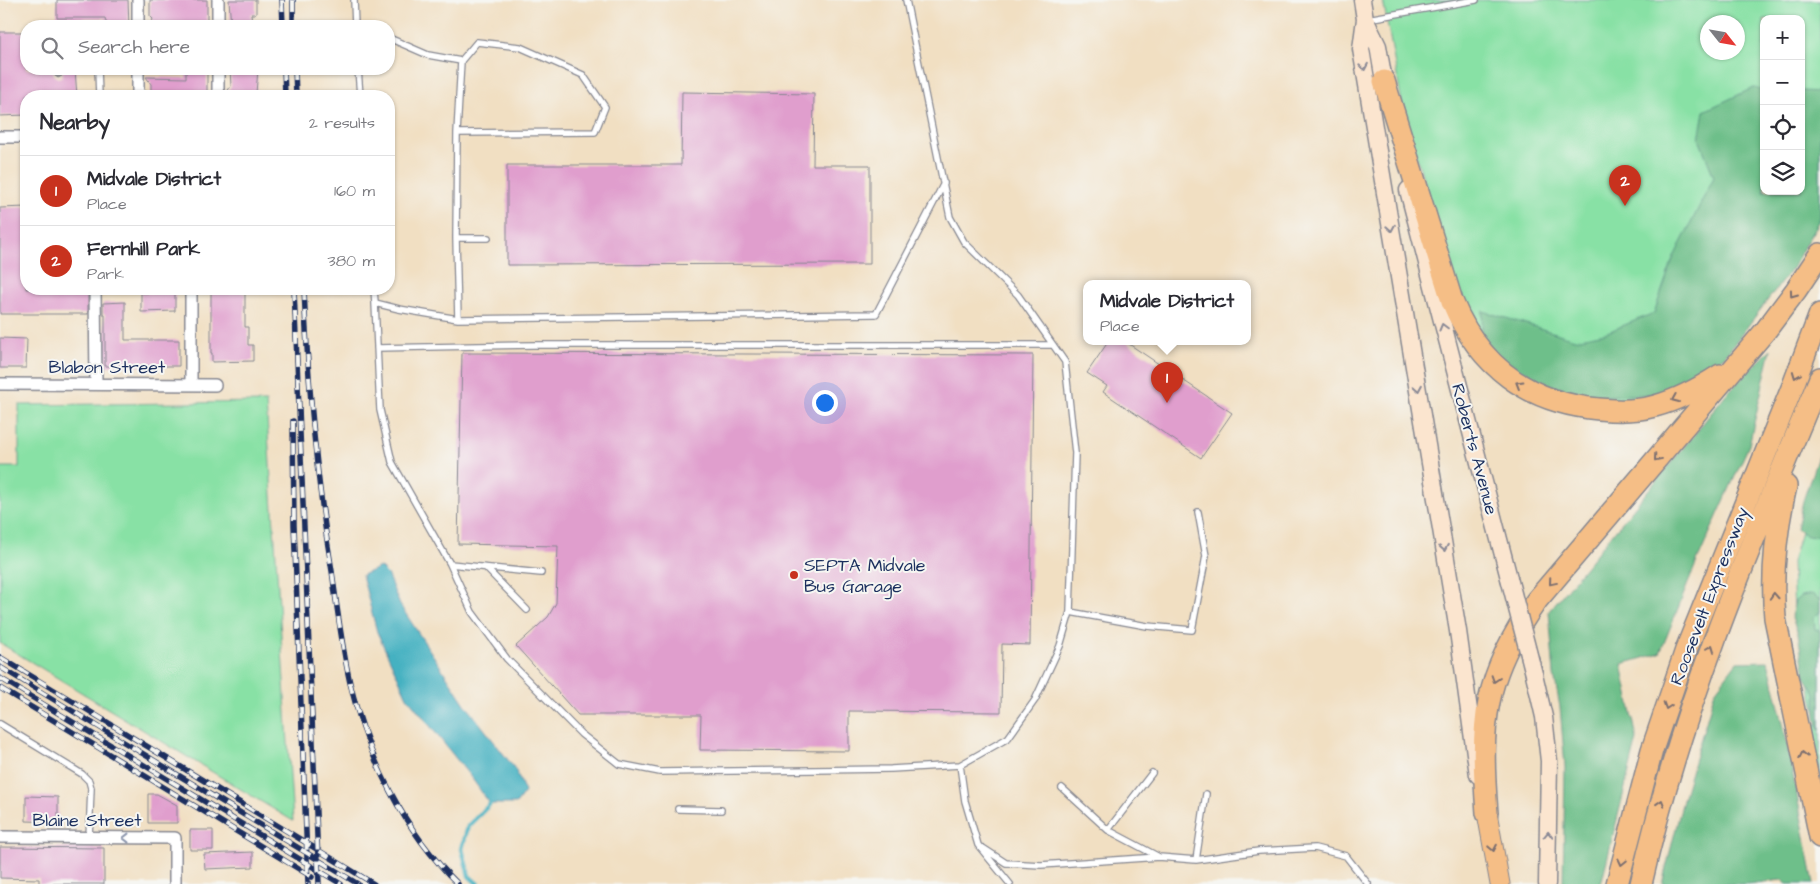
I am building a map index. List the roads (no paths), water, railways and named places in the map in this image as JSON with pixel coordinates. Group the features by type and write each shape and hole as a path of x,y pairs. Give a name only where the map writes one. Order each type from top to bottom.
{"highway":[{"path":"1384,81 1452,301 1468,335 1506,376 1536,394 1567,404 1612,410 1635,410 1656,406 1692,392 1723,372 1745,354"},
{"path":"1487,813 1483,744 1489,698 1496,674 1515,634 1537,600 1786,304 1820,254"},
{"name":"Roosevelt Expressway","path":"1617,884 1652,750 1686,650 1820,314"},
{"name":"Roosevelt Expressway","path":"1641,884 1658,812 1708,658 1820,378"},
{"path":"1801,423 1776,541 1773,592 1780,648 1820,837"}],"main road":[{"name":"Roberts Avenue","path":"1362,0 1365,19 1361,49 1458,631 1475,763 1487,813 1500,884"},
{"name":"Roberts Avenue","path":"1365,19 1378,46 1398,152 1544,718 1549,761 1547,884"}],"street":[{"path":"138,0 138,20"},
{"path":"218,0 218,20"},
{"path":"138,75 138,90"},
{"path":"218,75 218,90"},
{"path":"0,137 20,137"},
{"path":"95,295 96,384"},
{"path":"191,295 191,385"},
{"name":"Blabon Street","path":"0,384 215,385"},
{"name":"Blaine Street","path":"0,837 175,838 175,884"}],"lane":[{"path":"354,0 355,20"},
{"path":"374,295 380,410 392,462 450,564 472,612 507,659 581,734 619,764 660,772 891,769 960,765 1008,738 1036,700 1060,646 1070,612 1075,453 1065,362 1018,295 964,242 950,217 906,0"},
{"path":"1365,19 1476,0"},
{"path":"395,41 428,56 461,61"},
{"path":"456,133 596,132 605,107 583,75 520,47 477,42 461,61 456,133 458,319"},
{"path":"98,75 99,90"},
{"path":"358,75 360,90"},
{"path":"375,303 399,310 458,319 876,314 944,183"},
{"path":"456,238 488,238"},
{"path":"377,348 534,345 1053,345"},
{"path":"1070,612 1147,626 1192,630 1206,556 1198,512"},
{"path":"450,564 541,573"},
{"path":"486,568 527,610"},
{"path":"0,724 82,774 89,781 91,788 89,838"},
{"path":"960,765 964,801 978,845 1010,884"},
{"path":"1108,830 1152,773"},
{"path":"1062,788 1108,830 1159,858"},
{"path":"1196,860 1206,794"},
{"path":"678,809 721,810"},
{"path":"978,845 1006,863 1041,865 1159,858 1196,860 1259,851 1315,848 1346,856 1368,884"}],"water":[{"path":"380,567 387,574 400,605 465,704 515,769 525,792 516,804 490,804 407,697 377,632 362,575"}],"waterway":[{"path":"478,884 469,876 462,849 468,826 490,804"}],"railway":[{"path":"282,0 283,20"},
{"path":"293,0 293,20"},
{"path":"284,75 285,90"},
{"path":"295,75 296,90"},
{"path":"294,295 319,884"},
{"path":"304,295 310,395 317,466 326,536 350,683 367,738 390,791 420,840 458,884"},
{"path":"293,421 294,525 308,884"},
{"path":"0,657 374,884"},
{"path":"0,667 358,884"},
{"path":"0,678 341,884"},
{"path":"0,688 312,877"}],"place":[{"name":"Fernhill Park","path":"1625,206"},
{"name":"Midvale District","path":"1167,403"},
{"name":"SEPTA Midvale Bus Garage","path":"794,575"}]}
